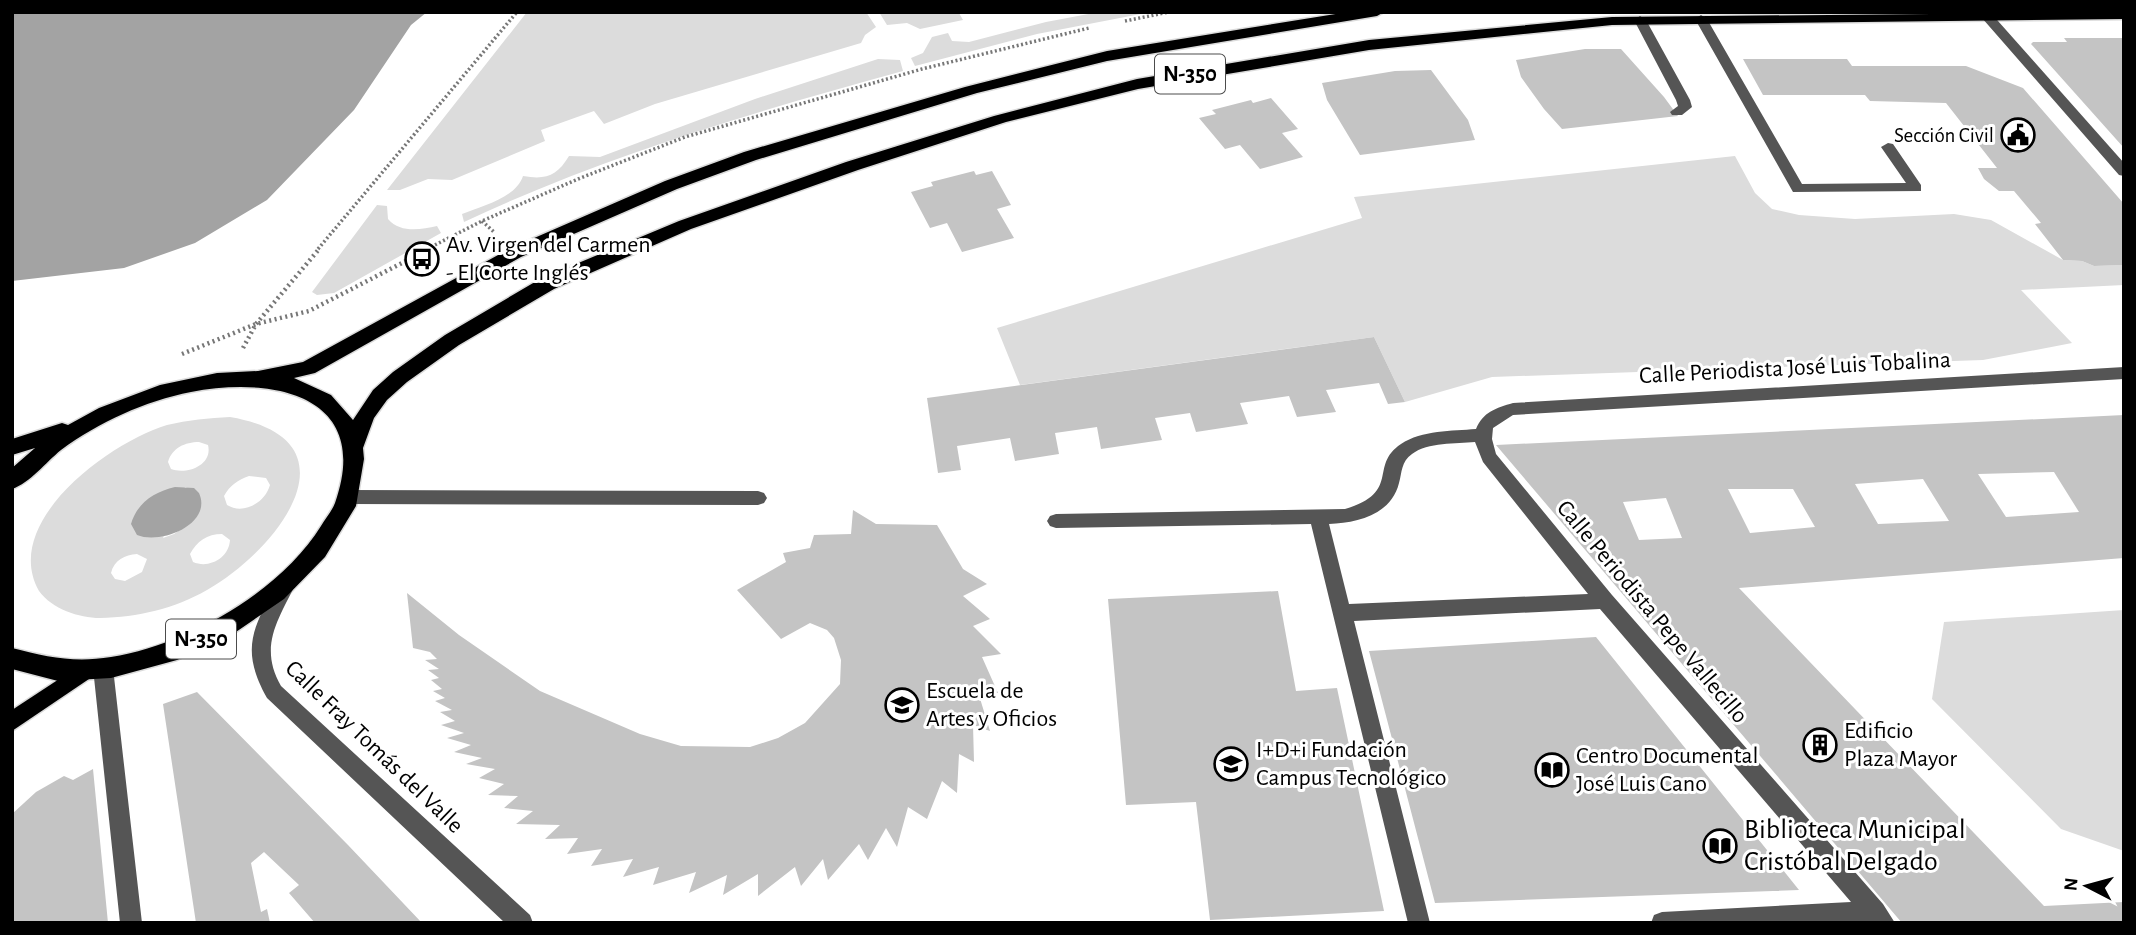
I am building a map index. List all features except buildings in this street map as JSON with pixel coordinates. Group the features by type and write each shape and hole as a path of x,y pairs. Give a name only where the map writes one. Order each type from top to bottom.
{"highway":[{"name":"N-350","path":"260,379 308,368 515,253 671,185 750,156 971,90 1107,56 1377,12"},
{"name":"N-350","path":"354,446 365,415 400,377 452,340 547,284 685,225 852,166 1000,119 1137,84 1368,45 1640,20 2124,15"},
{"name":"N-350","path":"12,481 55,444 122,405 158,392 227,379 260,379 288,383 313,393 332,407 346,425 354,446 355,471 349,498 336,526 314,555 287,583 254,609 216,632 175,650 93,671 51,671 12,658"},
{"name":"N-350","path":"12,447 87,423"}],"main road":[{"path":"12,722 93,671"}],"street":[{"path":"1986,15 2124,172"},
{"path":"1701,19 1798,189 1916,188 1888,147"},
{"path":"1640,20 1683,100 1685,107 1677,112"},
{"name":"Calle Periodista José Luis Tobalina","path":"1482,435 1491,417 1513,409 2124,373"},
{"path":"1056,522 1345,516 1378,505 1388,493 1396,459 1413,445 1482,435"},
{"name":"Calle Periodista Pepe Vallecillo","path":"1482,435 1489,457 1605,601 1880,917"},
{"path":"349,498 758,498"},
{"path":"1318,516 1419,923"},
{"name":"Calle Fray Tomás del Valle","path":"287,583 262,637 258,657 262,676 274,692 522,923"},
{"path":"1342,613 1605,601"},
{"path":"93,671 131,923"},
{"name":"Calle Periodista Pepe Vallecillo","path":"1662,923 1880,917"}],"path":[{"path":"227,379 256,324 517,12"}],"shaded area":[{"path":"12,12 427,12 411,25 354,110 267,200 195,243 124,268 12,281"},
{"path":"527,12 866,12 876,27 865,35 861,43 655,104 604,124 594,111 541,130 545,141 452,180 428,179 400,190 387,190"},
{"path":"879,12 959,13 963,20 920,29 907,23 887,25"},
{"path":"1099,12 1151,12 1037,34 915,66 911,58 923,53 932,37 948,33 952,41 969,42 1046,22"},
{"path":"878,59 900,60 903,71 680,137 571,176 464,222 462,214 506,196 519,184 523,176 550,175 560,168 569,156 600,157 755,99"},
{"path":"1735,156 1755,193 1772,209 1799,215 1855,219 1954,214 1991,220 2063,260 2082,261 2094,266 2124,265 2124,285 2021,290 2072,343 1983,360 1492,377 1405,402 1374,337 1020,385 997,328 1362,218 1354,197"},
{"path":"377,205 387,206 388,219 398,227 417,229 437,226 441,233 334,293 317,295 312,292"},
{"path":"230,417 270,429 292,448 300,471 295,497 281,524 259,549 234,572 207,590 155,611 92,618 66,611 44,597 39,591 31,565 35,538 47,513 67,489 117,448 144,434 175,423","holes":["194,442 208,445 209,452 203,463 184,471 171,469 168,462 173,453","249,476 266,478 270,485 258,502 240,509 227,505 224,496 235,483","185,487 199,493 192,521 174,534 163,538","222,534 230,540 226,552 211,563 193,562 190,554 193,549 203,539","137,554 147,559 142,572 125,581 115,579 111,573 115,565 128,556"]},
{"path":"175,487 194,488 199,493 199,514 192,523 159,537 137,535 131,524 137,510 153,495"},
{"path":"2124,610 2124,851 2061,829 1932,699 1944,622"}],"place":[{"name":"Sección Civil","path":"2018,135"},
{"name":"Av. Virgen del Carmen - El Corte Inglés","path":"422,259"},
{"name":"Escuela de Artes y Oficios","path":"902,705"},
{"name":"Edificio Plaza Mayor","path":"1820,745"},
{"name":"I+D+i Fundación Campus Tecnológico","path":"1231,764"},
{"name":"Centro Documental José Luis Cano","path":"1552,770"},
{"name":"Biblioteca Municipal Cristóbal Delgado","path":"1720,846"}]}
